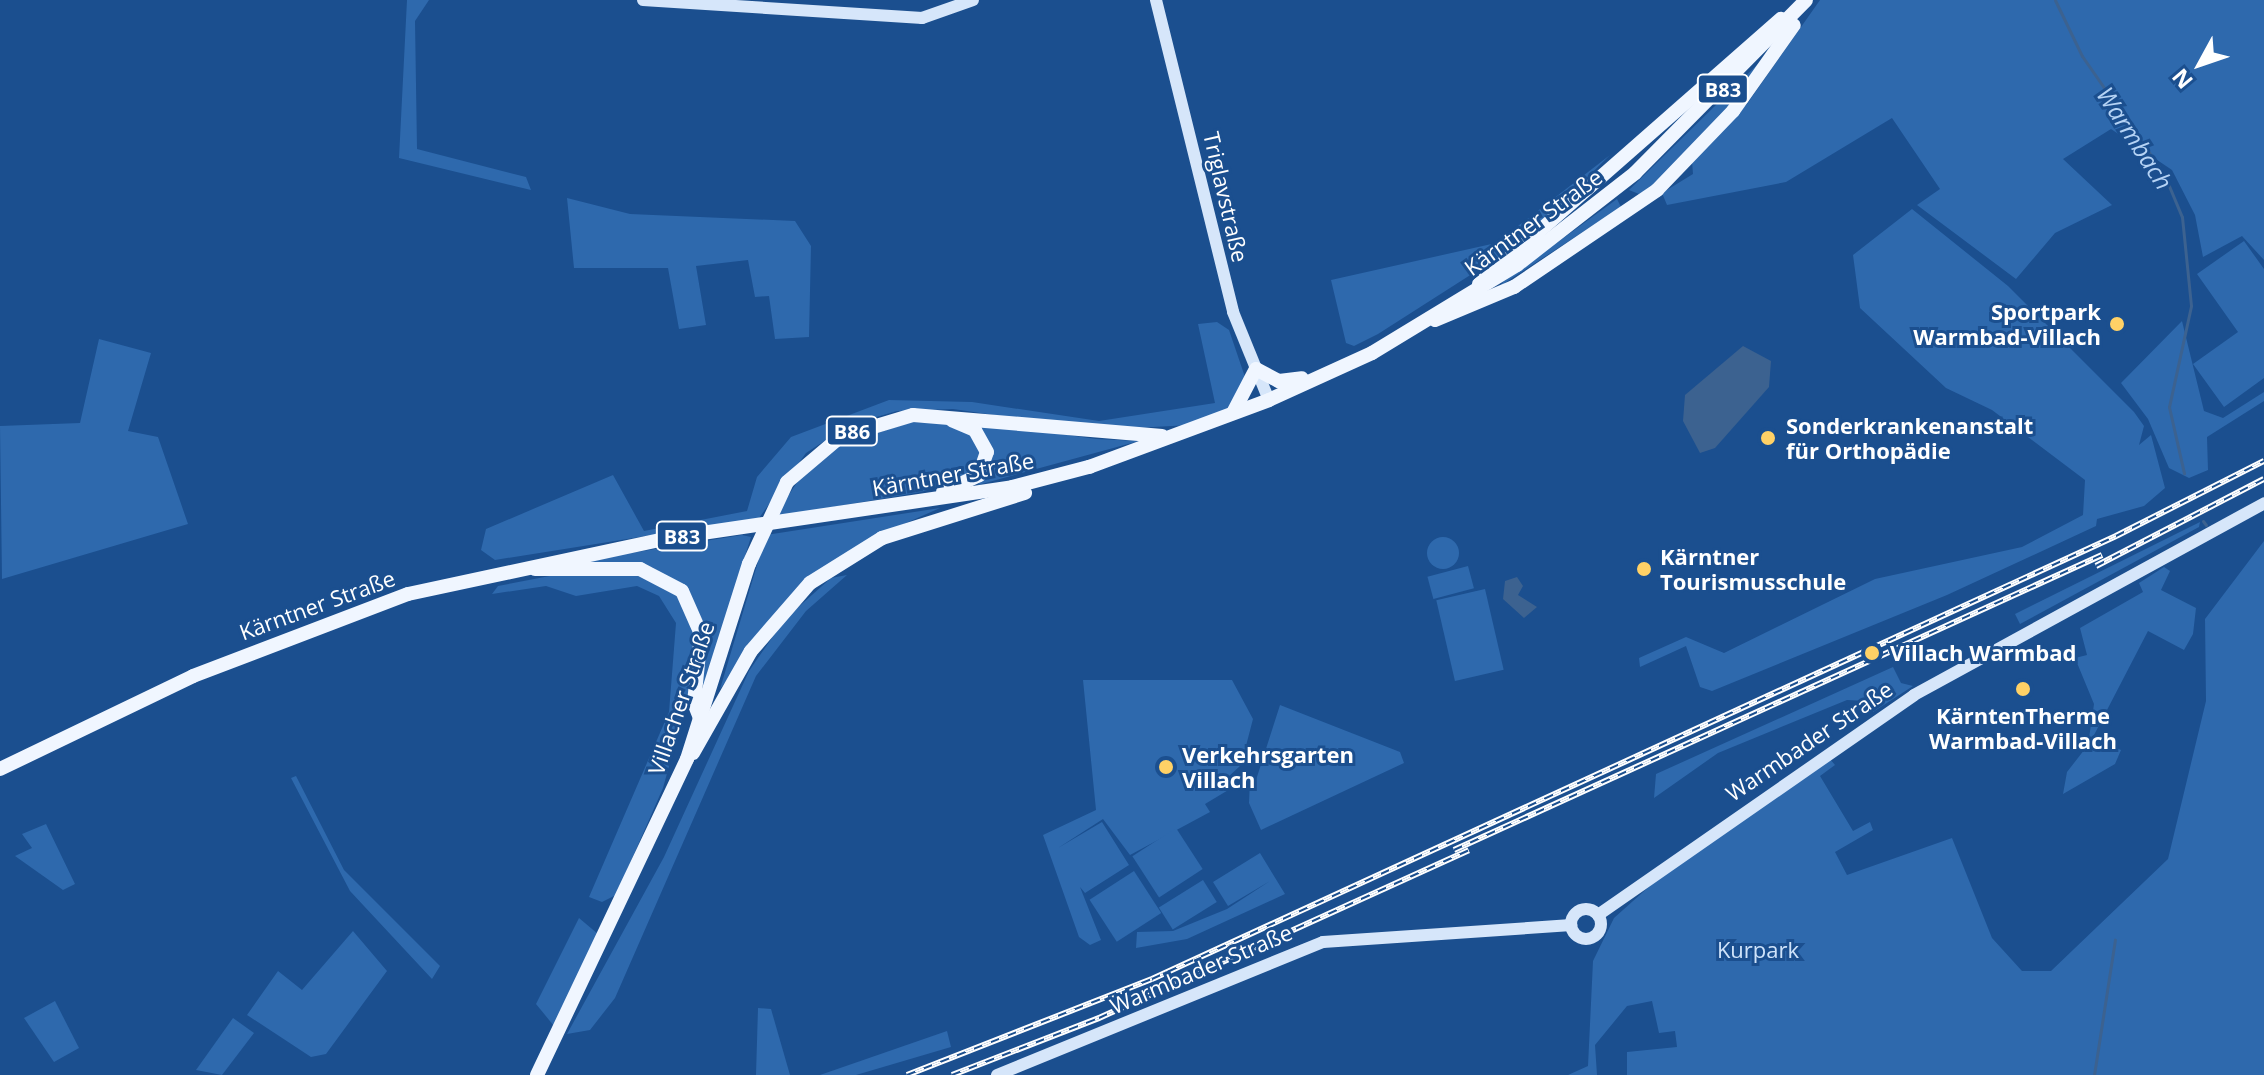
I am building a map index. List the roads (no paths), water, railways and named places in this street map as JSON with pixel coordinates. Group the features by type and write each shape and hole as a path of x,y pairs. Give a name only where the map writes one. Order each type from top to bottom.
{"main road":[{"path":"1472,294 1487,273 1806,0"},
{"path":"1430,320 1447,320 1514,287 1657,190 1733,111 1806,0"},
{"name":"Kärntner Straße","path":"0,769 345,613 529,566 675,537 894,508 1055,477 1178,436 1269,400 1430,320 1472,294 1601,202 1635,173 1806,0"},
{"path":"1227,417 1245,401 1256,369 1279,381 1313,380"},
{"path":"932,415 1097,435 1178,436"},
{"path":"894,508 906,498 958,488 985,462 975,430 932,415"},
{"name":"Villacher Straße","path":"537,1075 572,1008 687,759 749,564 787,482 818,451 862,426 932,415"},
{"path":"687,759 751,651 810,583 882,538 1055,477"},
{"path":"529,566 543,572 640,569 682,591 701,634 694,703 700,718"}],"street":[{"path":"643,0 922,18 973,0"},
{"name":"Triglavstraße","path":"1156,0 1233,312 1269,400"},
{"name":"Warmbader Straße","path":"1598,915 1870,722 2264,503"},
{"name":"Warmbader Straße","path":"1571,925 1581,910 1598,915"},
{"name":"Warmbader Straße","path":"1571,925 1578,936 1590,938 1600,930 1598,915"},
{"name":"Warmbader Straße","path":"997,1075 1333,939 1571,925"}],"waterway":[{"name":"Warmbach","path":"2055,0 2082,56 2164,174 2182,217 2191,306 2169,407 2184,473"},
{"name":"Warmbach","path":"2203,521 2206,525"},
{"path":"2094,1075 2115,940"}],"railway":[{"path":"907,1075 1152,979 2116,536 2264,461"},
{"path":"2096,566 2264,479"},
{"path":"1454,850 2102,555"},
{"path":"952,1075 1099,1018 1469,850"}],"place":[{"name":"Sportpark Warmbad-Villach","path":"2117,324"},
{"name":"Sonderkrankenanstalt für Orthopädie","path":"1768,438"},
{"name":"Kärntner Tourismusschule","path":"1644,569"},
{"name":"Villach Warmbad","path":"1872,653"},
{"name":"KärntenTherme Warmbad-Villach","path":"2023,689"},
{"name":"Verkehrsgarten Villach","path":"1166,767"}],"park label":[{"name":"Kurpark","path":"1758,950"}]}
